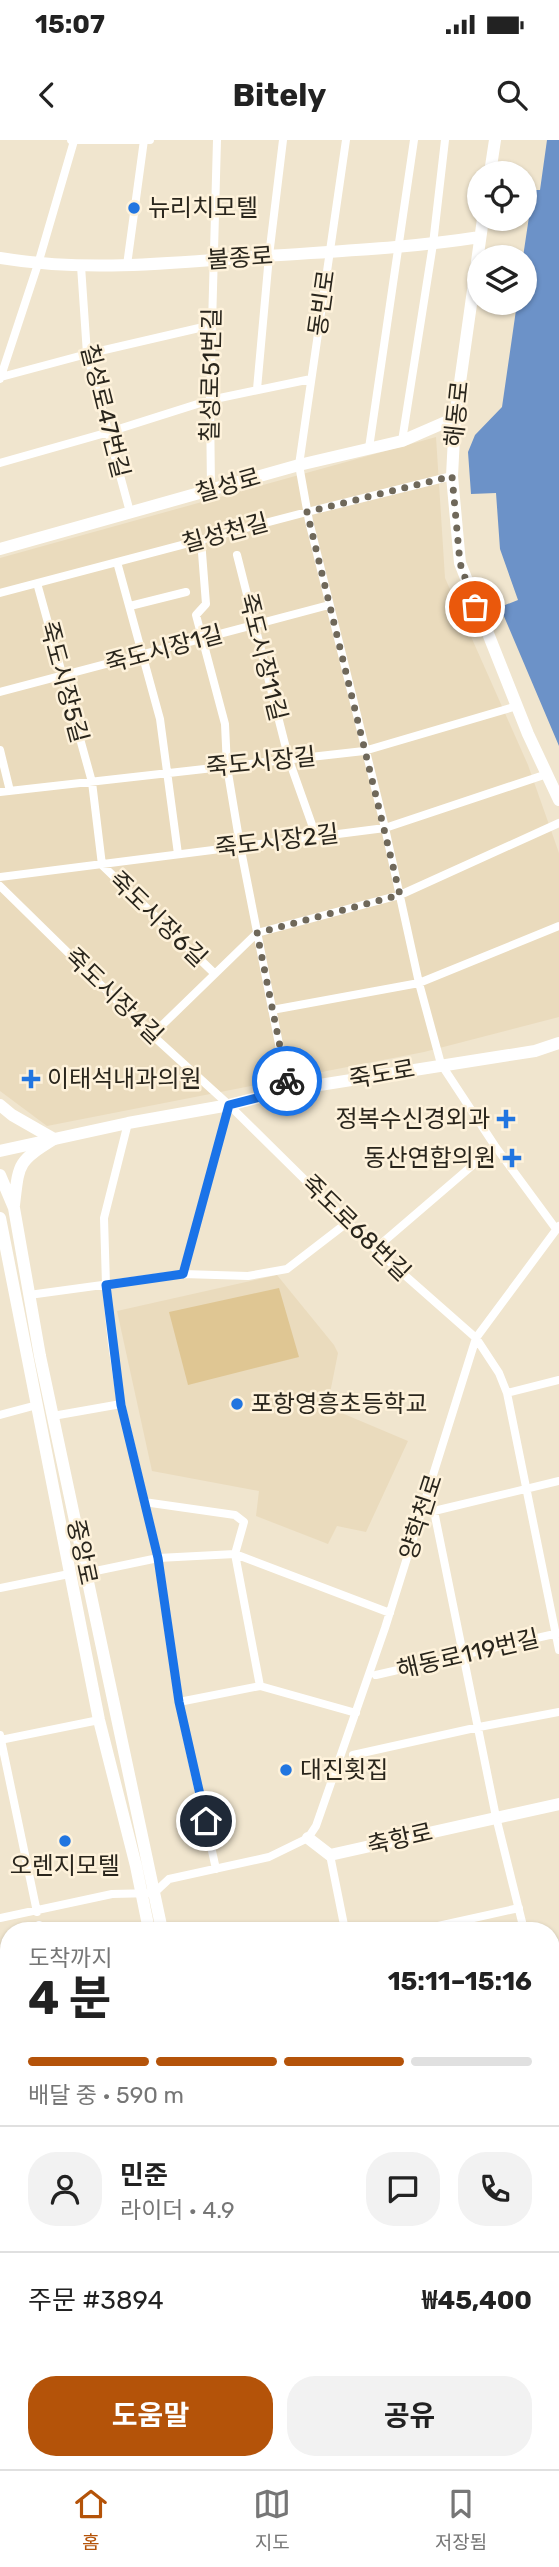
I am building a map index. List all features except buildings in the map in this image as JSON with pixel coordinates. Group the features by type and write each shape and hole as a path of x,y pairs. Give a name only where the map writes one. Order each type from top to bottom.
{"main road":[{"path":"492,161 495,140"},
{"name":"해동로","path":"481,231 455,418 452,476 460,563 517,706 559,800"},
{"name":"불종로","path":"0,258 38,264 127,265 330,253 480,237"},
{"name":"칠성로","path":"0,549 299,465 402,441 455,418"},
{"name":"죽도로","path":"0,1151 128,1123 229,1105 288,1090 535,1051 559,1043"},
{"path":"0,1105 54,1139 32,1153 19,1168 13,1208"},
{"name":"중앙로","path":"0,1175 13,1208 86,1573 148,1894 149,1922"},
{"name":"중앙로","path":"0,1221 99,1720 148,1894 159,1922"},
{"name":"축항로","path":"330,1855 559,1804"},
{"path":"308,1838 330,1855"}],"street":[{"path":"0,378 38,264 72,140 150,140"},
{"path":"127,265 144,140"},
{"name":"칠성로51번길","path":"211,490 210,400 218,140"},
{"path":"257,389 283,140"},
{"name":"동빈로","path":"346,140 299,465 307,512 385,828 419,983 441,1064 495,1146 558,1228"},
{"path":"369,448 414,140"},
{"path":"402,441 433,244 445,140"},
{"name":"칠성로47번길","path":"81,266 87,354 130,512"},
{"path":"0,378 87,354 212,325"},
{"path":"0,463 210,400 311,379"},
{"name":"칠성천길","path":"0,593 452,476"},
{"path":"201,540 206,604 196,615 225,724 227,767 240,845 288,1090"},
{"name":"죽도시장11길","path":"237,555 289,760 316,836"},
{"path":"117,562 160,719 178,854"},
{"name":"죽도시장5길","path":"37,583 92,782"},
{"path":"130,606 186,592"},
{"name":"죽도시장1길","path":"0,692 329,605"},
{"name":"죽도시장길","path":"0,792 364,751 517,706"},
{"path":"0,750 10,791"},
{"name":"죽도시장2길","path":"0,877 385,828 547,774"},
{"name":"죽도시장6길","path":"92,782 102,865 214,973"},
{"path":"152,1035 257,933 400,895 559,823"},
{"name":"죽도시장4길","path":"0,886 152,1035 229,1105"},
{"path":"272,1010 419,983 559,926"},
{"path":"183,1274 229,1105"},
{"name":"죽도로68번길","path":"229,1105 375,1249 476,1338 499,1373 507,1393 559,1650"},
{"path":"128,1123 104,1218 106,1285 121,1405 158,1558 179,1702 216,1869"},
{"path":"375,1249 495,1146"},
{"path":"29,1295 183,1274 248,1276 288,1269 348,1222"},
{"name":"양학천로","path":"308,1838 316,1826 390,1613 476,1338 558,1228"},
{"path":"507,1393 559,1380"},
{"path":"0,1415 37,1405"},
{"path":"53,1416 121,1405"},
{"path":"527,1487 559,1481"},
{"name":"양학천로","path":"462,1655 434,1511 527,1487"},
{"path":"144,1502 235,1515 244,1522 236,1554 260,1686"},
{"path":"86,1573 158,1558 236,1554 390,1613"},
{"name":"중앙로","path":"0,1588 69,1574"},
{"name":"해동로119번길","path":"376,1675 557,1633"},
{"path":"462,1655 496,1818 522,1922"},
{"path":"179,1702 260,1686 356,1713"},
{"path":"353,1755 559,1712"},
{"path":"37,1912 0,1738 99,1720"},
{"path":"0,1918 112,1894 148,1894 169,1879 269,1857 308,1838"},
{"path":"330,1855 343,1922"},
{"path":"458,1922 519,1909"}],"shaded area":[{"path":"436,437 445,578 528,765 559,853 559,1017 424,1052 47,1126 0,1091 0,558"},
{"name":"포항영흥초등학교","path":"277,1275 338,1353 330,1393 344,1414 408,1441 366,1532 337,1526 328,1544 256,1516 259,1491 152,1471 117,1311"},
{"path":"279,1288 299,1357 188,1385 169,1312"}],"water":[{"path":"547,140 559,140 559,746 500,607 518,600 500,549 496,493 471,494 468,452 475,435 502,407 515,315 537,315 537,245 525,245 527,231 537,231 537,190 540,190"}],"way so far":[{"path":"287,1081 257,933 400,895 307,512 452,476 460,563 475,607"}],"place":[{"name":"뉴리치모텔","path":"134,208"},
{"name":"이태석내과의원","path":"31,1079"},
{"name":"정복수신경외과","path":"506,1119"},
{"name":"동산연합의원","path":"512,1158"},
{"name":"포항영흥초등학교","path":"237,1404"},
{"name":"대진횟집","path":"286,1770"},
{"name":"오렌지모텔","path":"65,1841"}],"route":[{"path":"206,1821 179,1702 158,1558 121,1405 106,1285 183,1274 229,1105 288,1090 287,1081"}]}
